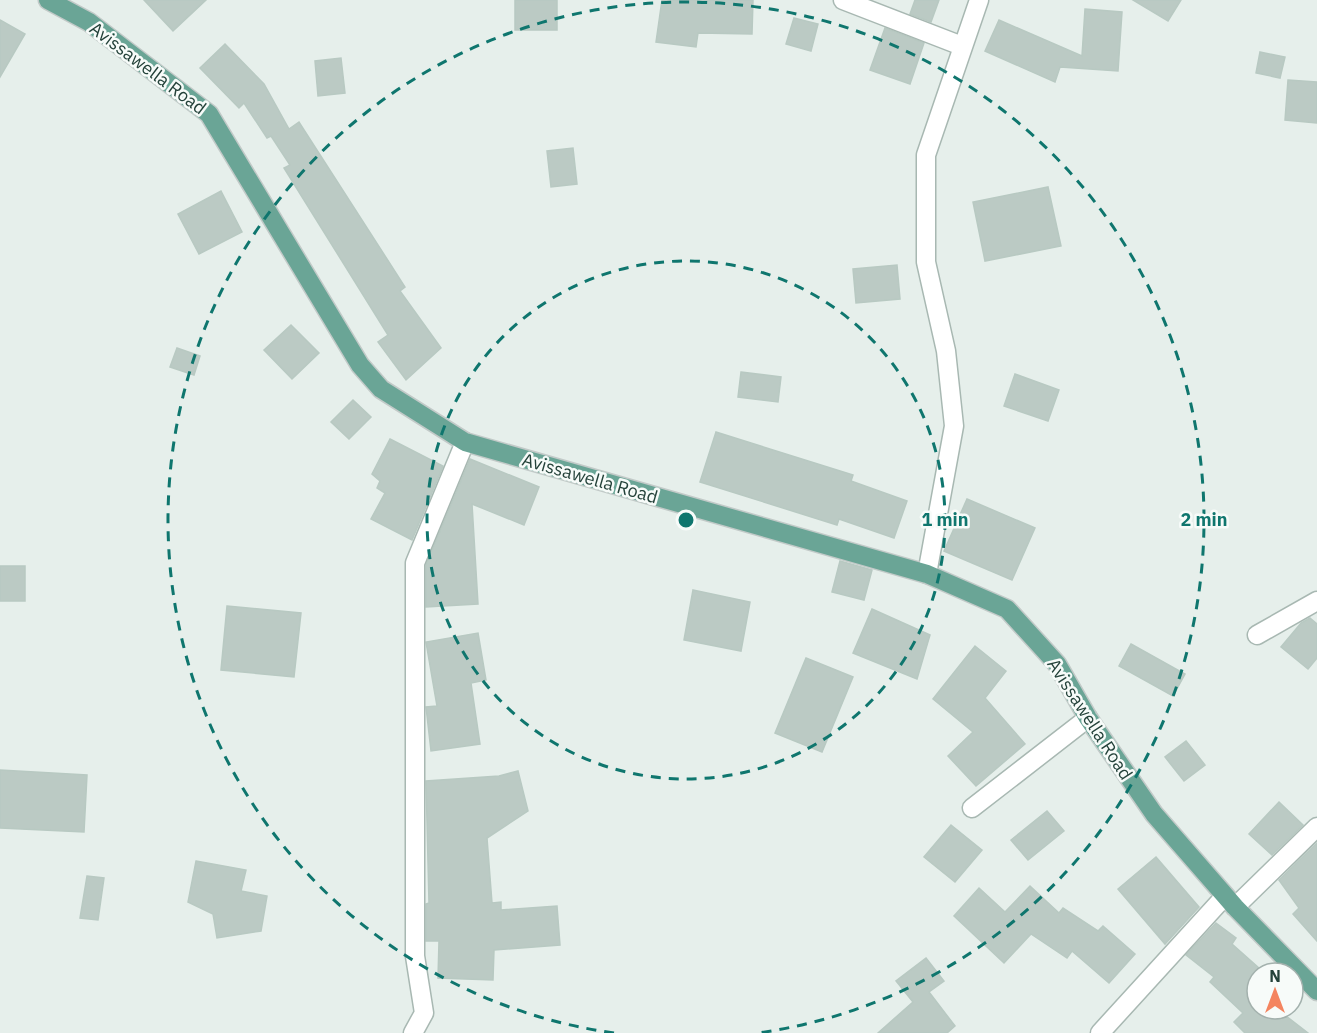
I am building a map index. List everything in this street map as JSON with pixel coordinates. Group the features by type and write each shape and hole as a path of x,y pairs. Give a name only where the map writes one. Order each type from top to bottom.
{"main road":[{"name":"Avissawella Road","path":"48,0 89,22 209,114 360,365 381,389 465,442 927,574 1007,609 1057,664 1088,718 1154,814 1230,902 1317,991"}],"street":[{"path":"843,0 962,46"},
{"path":"927,574 954,426 946,351 926,262 926,155 979,0"},
{"path":"413,1033 424,1013 414,956 414,563 465,442"},
{"path":"1257,635 1317,601"},
{"path":"972,808 1088,718"},
{"path":"1100,1033 1230,902 1317,827"}],"building":[{"path":"144,0 206,0 173,31"},
{"path":"515,0 557,0 557,30 515,30"},
{"path":"662,0 753,0 752,34 698,33 696,47 656,42"},
{"path":"915,0 939,0 931,22 910,14"},
{"path":"1133,0 1181,0 1168,21"},
{"path":"1085,9 1122,12 1118,71 1060,67 1055,82 985,51 999,20 1082,56"},
{"path":"794,18 818,24 811,51 786,44"},
{"path":"0,20 25,34 0,77"},
{"path":"885,28 924,43 910,84 870,70"},
{"path":"225,44 264,84 289,129 299,122 405,287 400,291 441,348 406,380 378,342 388,335 284,168 290,165 271,136 267,138 244,103 239,108 200,68"},
{"path":"1260,52 1285,57 1280,78 1256,73"},
{"path":"341,58 345,93 318,96 315,61"},
{"path":"1288,80 1317,82 1317,123 1285,120"},
{"path":"573,148 577,184 551,187 547,151"},
{"path":"1048,187 1061,246 985,261 973,202"},
{"path":"221,191 242,232 199,254 178,214"},
{"path":"897,265 900,299 856,303 853,269"},
{"path":"291,325 319,353 292,379 264,350"},
{"path":"177,348 200,356 194,375 170,367"},
{"path":"741,372 781,377 778,402 738,397"},
{"path":"1015,374 1059,390 1048,421 1004,406"},
{"path":"353,400 371,417 349,439 331,422"},
{"path":"716,432 853,475 851,481 907,501 894,538 839,519 837,525 700,482"},
{"path":"390,439 443,466 412,540 371,519 385,493 377,488 380,481 372,474"},
{"path":"470,459 539,487 524,525 472,504 478,604 426,607 426,565"},
{"path":"967,499 1035,528 1012,580 944,551"},
{"path":"840,561 872,570 864,600 832,592"},
{"path":"0,566 25,566 25,601 0,601"},
{"path":"693,590 750,602 741,651 684,640"},
{"path":"227,606 301,613 294,677 221,670"},
{"path":"872,609 930,635 917,679 853,653"},
{"path":"1310,618 1317,624 1317,658 1308,669 1281,647 1301,623"},
{"path":"478,633 486,680 471,683 480,744 431,751 426,707 437,706 426,642"},
{"path":"1131,644 1185,674 1173,696 1119,666"},
{"path":"975,646 1006,671 985,698 1025,744 976,786 948,756 973,732 933,699"},
{"path":"806,658 853,677 822,752 775,733"},
{"path":"1186,741 1205,765 1184,781 1165,757"},
{"path":"0,770 87,775 84,832 0,828"},
{"path":"518,771 528,811 487,838 492,903 501,902 501,910 557,906 560,945 494,950 493,980 438,978 439,941 426,941 426,904 429,903 426,781 499,776"},
{"path":"1279,802 1303,825 1272,855 1249,834"},
{"path":"1047,811 1064,831 1028,860 1011,840"},
{"path":"951,825 982,850 955,882 924,857"},
{"path":"1317,843 1317,941 1293,914 1299,908 1279,880"},
{"path":"1156,857 1199,907 1165,944 1118,889"},
{"path":"196,861 246,870 241,891 267,896 261,931 217,938 213,914 188,902"},
{"path":"87,876 104,878 98,920 80,918"},
{"path":"1030,886 1059,913 1063,908 1098,931 1103,926 1135,954 1109,983 1072,951 1067,958 1031,934 1004,963 954,916 979,888 1005,912"},
{"path":"1216,923 1236,938 1232,944 1251,961 1245,961 1245,1021 1292,1021 1308,1033 1245,1033 1234,1022 1243,1013 1210,982 1214,977 1186,955"},
{"path":"926,958 944,981 929,992 955,1026 947,1033 878,1033 913,1002 896,981"}]}
